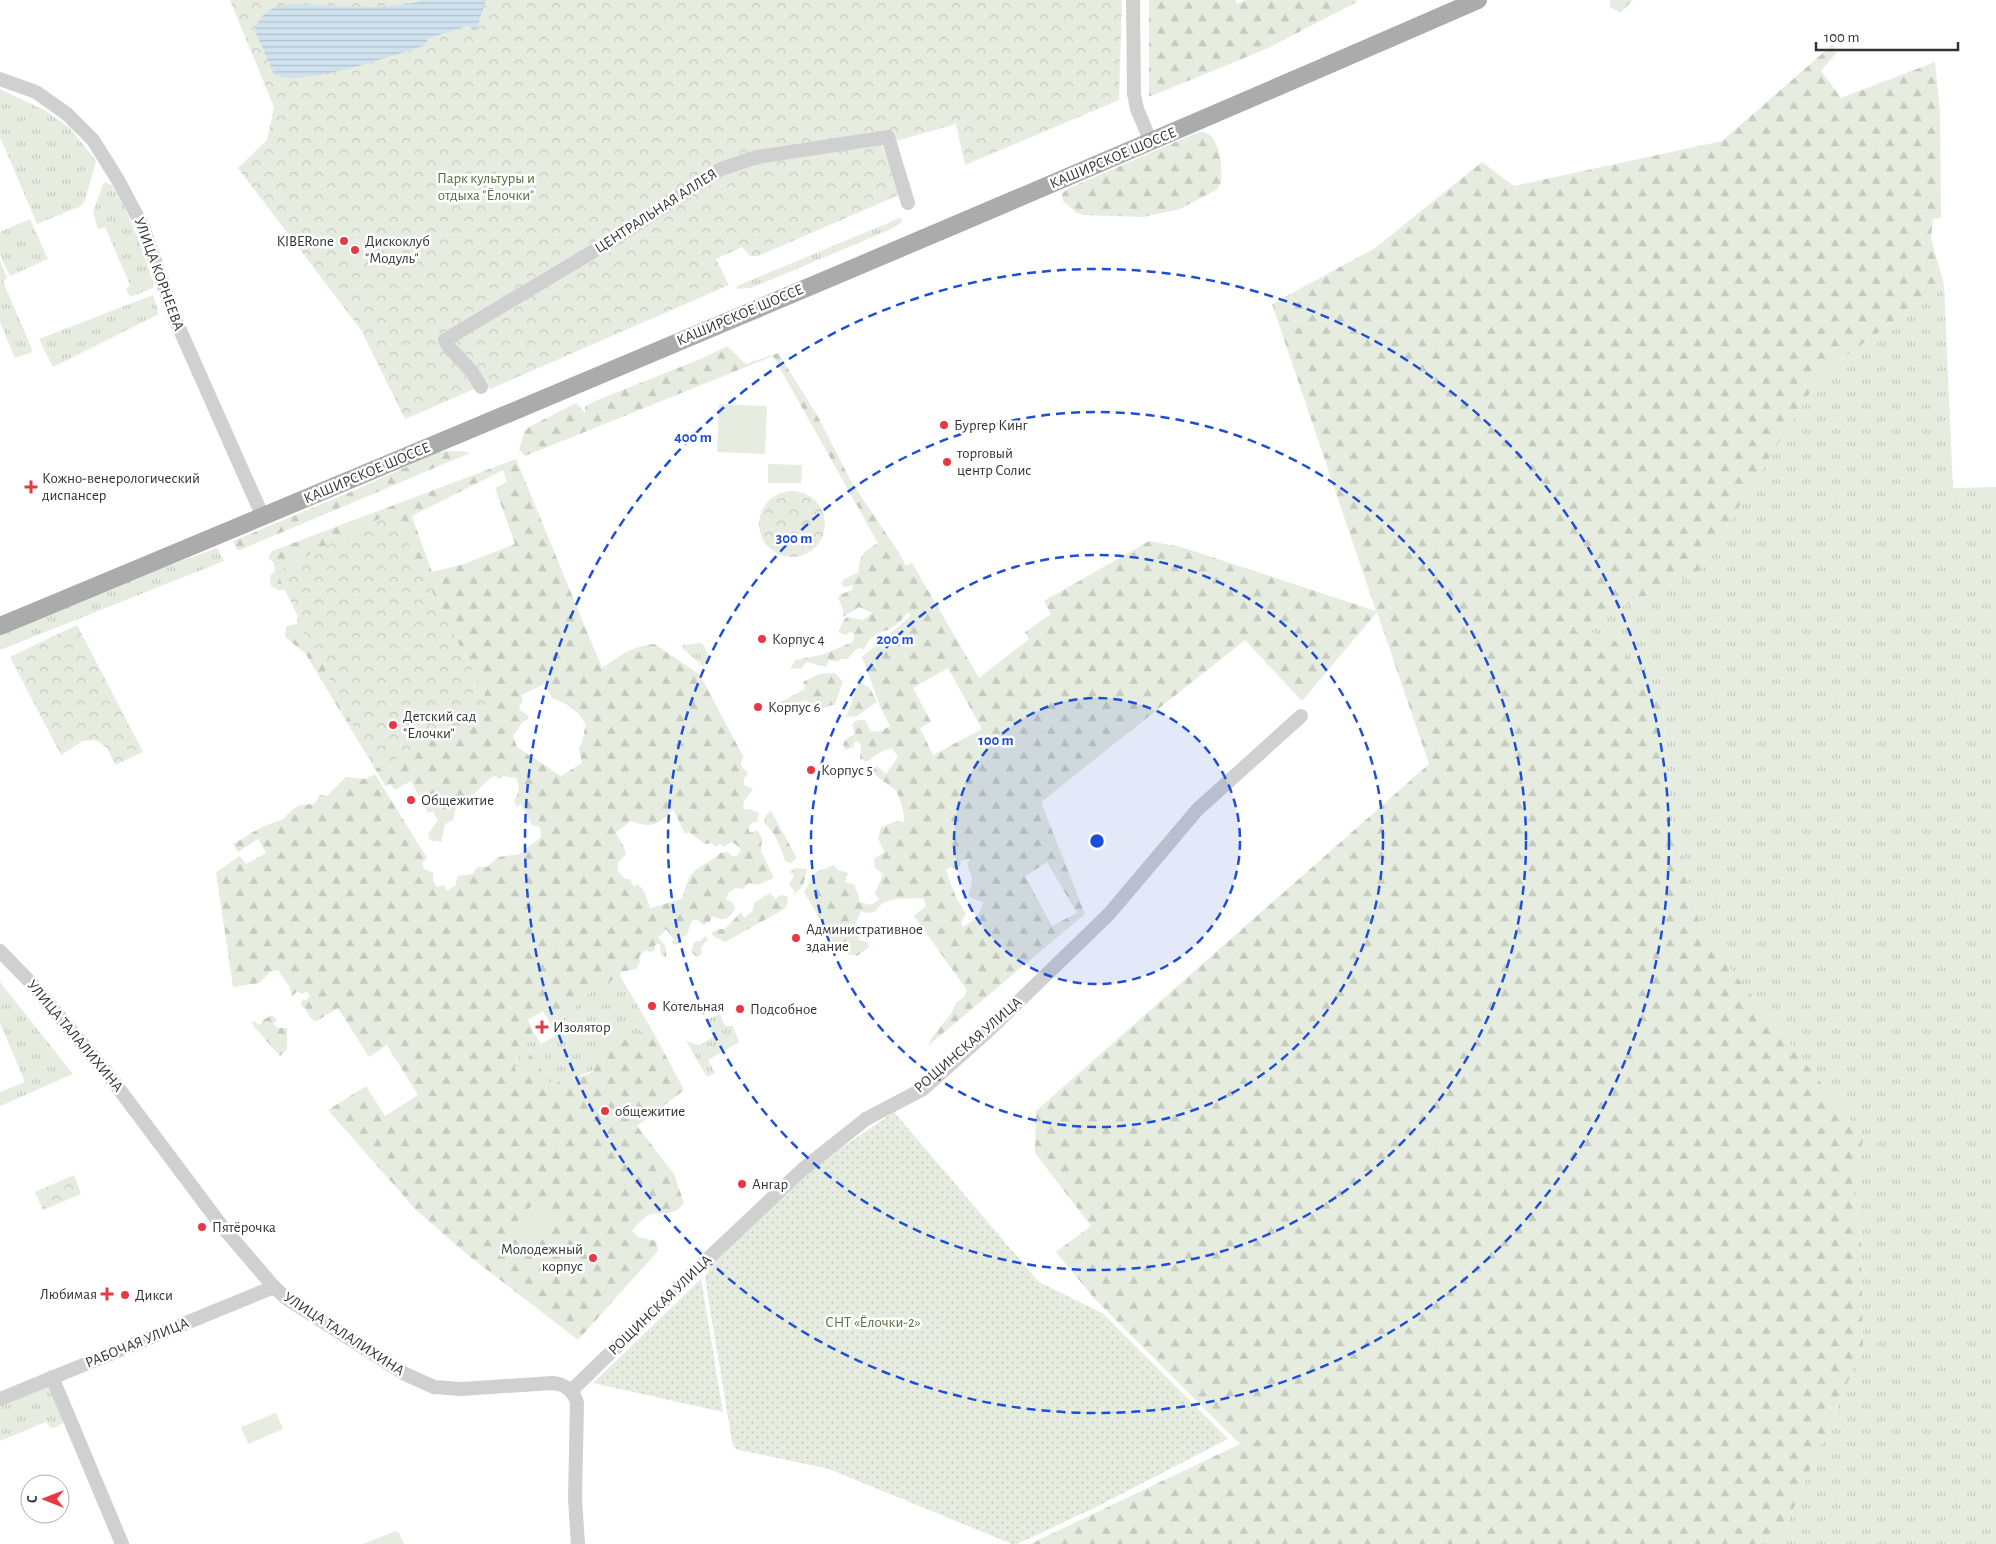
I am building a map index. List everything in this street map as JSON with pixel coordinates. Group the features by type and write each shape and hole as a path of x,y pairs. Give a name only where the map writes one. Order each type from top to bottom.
{"main road":[{"name":"КАШИРСКОЕ ШОССЕ","path":"1148,137 1450,0"},
{"name":"КАШИРСКОЕ ШОССЕ","path":"0,626 972,207 1148,137 1478,0"},
{"name":"КАШИРСКОЕ ШОССЕ","path":"0,615 261,512"}],"street":[{"path":"1133,0 1134,94 1137,109 1148,137"},
{"name":"УЛИЦА КОРНЕЕВА","path":"0,79 36,92 67,114 93,140 118,180 140,222 179,328 261,512"},
{"name":"ЦЕНТРАЛЬНАЯ АЛЛЕЯ","path":"481,387 472,372 445,340 619,236 721,169 757,157 888,137 908,203"},
{"name":"РОЩИНСКАЯ УЛИЦА","path":"571,1391 803,1169 866,1119 923,1089 987,1032 1109,914 1197,810 1301,716"},
{"name":"УЛИЦА ТАЛАЛИХИНА","path":"0,951 32,984 107,1073 221,1225 274,1287 291,1301 394,1367 429,1385 461,1389 556,1383 571,1391"},
{"name":"РАБОЧАЯ УЛИЦА","path":"0,1399 274,1287"},
{"path":"52,1377 122,1544"},
{"path":"571,1391 577,1403 575,1482 578,1544"}],"green space":[{"name":"Парк культуры и отдыха \"Ёлочки\"","path":"230,0 1122,0 1119,100 965,165 956,124 882,145 901,194 758,256 750,256 742,247 716,259 729,285 490,389 486,384 405,419 361,330 238,168 267,140 274,107"},
{"path":"1149,0 1235,0 1237,4 1246,0 1356,0 1357,2 1266,49 1149,97"},
{"path":"1610,0 1633,0 1620,13 1610,7"},
{"path":"1832,45 1837,52 1821,71 1841,98 1935,62 1940,113 1941,218 1933,219 1931,238 1944,285 1822,373 1699,571 1573,630 1610,635 1663,701 1668,807 1702,933 1864,1137 1852,1185 1861,1241 1863,1347 1783,1533 1759,1544 1030,1544 1240,1444 1094,1298 1056,1252 1091,1226 1035,1153 1036,1111 1429,764 1377,612 1302,701 1245,640 1041,802 1085,914 929,1045 932,1037 951,1014 956,1003 964,997 967,990 914,916 926,906 923,898 890,900 879,906 875,912 861,911 854,927 862,932 858,940 868,942 869,947 857,956 839,952 804,892 816,872 834,865 838,870 848,873 845,882 854,885 859,902 870,905 879,900 875,893 883,874 875,868 874,859 884,852 878,838 881,827 897,821 904,822 904,819 902,806 896,791 872,770 877,766 886,774 898,757 892,748 881,752 866,762 860,759 861,745 858,741 854,742 854,747 845,750 843,744 847,738 855,734 852,724 857,720 865,720 871,732 881,731 890,726 882,711 862,657 911,616 908,612 896,625 875,635 864,649 858,648 847,659 841,659 838,662 829,660 826,667 807,662 801,669 791,668 795,660 821,655 853,642 854,635 851,631 846,635 838,632 844,620 847,617 863,620 872,613 859,607 843,617 843,609 838,598 852,590 853,585 844,587 841,583 844,579 859,572 861,557 878,543 773,356 525,456 519,449 525,431 529,427 576,403 585,413 585,407 595,401 703,358 727,346 746,364 778,353 817,415 852,483 906,566 912,563 979,678 1029,639 1025,632 1051,614 1044,601 1149,541 1181,547 1376,611 1272,304 1375,248 1482,162 1514,186 1722,141","holes":["948,668 982,729 933,755 920,728 931,722 913,688","971,859 967,863 972,878 968,894 971,898 983,902 976,918 962,927 962,921 966,914 955,895 946,871 950,867 957,869 961,860","1047,862 1077,913 1052,926 1025,876"]},
{"path":"0,89 46,111 70,128 96,161 85,201 79,207 37,224 0,137"},
{"path":"1199,132 1206,132 1215,143 1220,160 1221,183 1216,190 1180,209 1143,217 1084,215 1077,213 1063,201 1062,194 1067,189"},
{"path":"104,182 112,185 131,221 154,285 153,288 133,296 129,295 126,289 130,285 105,227 98,229 93,212"},
{"path":"900,218 902,220 901,223 887,231 751,288 737,289 737,286"},
{"path":"30,219 48,259 10,276 0,255 0,232"},
{"path":"0,261 7,278 3,281 33,352 15,358 0,322"},
{"path":"1944,285 1953,488 1996,487 1996,1544 1759,1544 1783,1533 1863,1347 1861,1241 1852,1185 1864,1137 1702,933 1668,807 1663,701 1572,630 1699,571 1822,373"},
{"path":"153,295 159,314 53,367 39,339"},
{"path":"719,404 767,406 765,454 717,452"},
{"path":"439,452 470,453 240,550 237,550 233,541 353,491"},
{"path":"516,459 602,668 632,649 655,644 700,675 743,756 741,765 748,774 744,778 744,785 753,789 744,801 743,809 750,809 759,813 757,822 752,822 748,828 750,833 757,830 762,838 761,851 774,878 757,885 749,883 743,889 736,888 729,892 726,899 733,903 735,909 728,917 719,919 712,916 710,922 703,925 696,919 691,922 687,935 681,938 679,943 675,945 671,942 674,940 666,929 658,938 665,946 666,957 661,955 660,944 655,945 654,950 650,952 645,950 639,957 640,962 636,969 621,972 620,976 580,998 576,1007 564,1017 550,1023 543,1011 528,1020 533,1031 516,1063 515,1069 519,1075 531,1053 537,1048 543,1049 545,1057 540,1067 545,1080 555,1085 566,1075 576,1079 594,1071 592,1062 602,1050 651,1028 684,1090 637,1126 674,1174 684,1203 678,1210 666,1214 656,1213 647,1216 632,1231 638,1237 656,1241 658,1251 578,1340 469,1256 416,1210 328,1110 366,1086 385,1116 418,1095 387,1045 369,1057 338,1008 315,1022 305,1008 301,1006 302,999 306,1000 310,996 307,992 301,994 298,991 292,996 290,988 278,970 270,972 259,983 233,987 216,872 240,856 246,864 266,853 258,839 238,852 233,844 262,827 283,819 300,805 314,804 320,795 327,796 346,777 365,779 375,774 427,858 422,863 424,869 433,873 433,880 437,887 444,885 447,891 456,885 457,876 473,874 477,867 487,867 499,857 520,854 541,837 540,827 532,825 521,804 517,807 514,801 518,789 516,778 503,776 499,779 495,776 490,778 474,794 465,797 460,795 453,820 445,824 441,842 430,840 428,834 438,820 433,811 428,813 411,781 395,790 390,784 386,787 305,653 285,637 286,626 297,624 298,616 285,590 278,590 271,586 270,576 275,571 274,563 268,558 272,551","holes":["503,470 507,482 495,488 515,544 464,564 432,572 412,516","545,684 552,698 566,704 579,714 586,725 579,748 582,763 561,776 517,747 513,736 523,722 529,719 519,706 523,702 521,695","673,809 685,834 689,832 705,844 712,843 715,847 720,844 724,847 732,842 741,850 737,856 731,856 728,852 724,852 694,872 688,880 682,899 650,908 644,891 638,884 634,887 630,879 625,879 618,871 618,863 626,854 616,832 631,821 650,825 663,819"]},
{"path":"768,464 802,465 801,483 768,483"},
{"path":"792,491 804,494 815,501 822,512 825,524 822,536 815,547 804,554 792,557 780,554 769,547 762,536 759,524 762,512 769,501 780,494"},
{"path":"392,512 492,709 375,769 276,572"},
{"path":"217,548 224,561 0,650 0,634 140,576"},
{"path":"77,625 143,752 115,765 107,748 96,740 83,741 61,755 10,657"},
{"path":"701,643 705,647 710,661 703,666 682,648 683,645"},
{"path":"835,673 843,682 835,704 813,712 809,711 809,704 806,700 784,709 777,704 805,689 803,682 819,674"},
{"path":"859,682 869,687 877,702 857,716 846,717"},
{"path":"771,811 797,858 791,863 785,861 777,840 764,823 766,815"},
{"path":"796,868 807,869 803,886 793,895 795,891 789,885 794,876 790,872"},
{"path":"771,893 775,899 781,895 788,897 786,908 725,942 711,933 718,929 725,929 741,912 744,918 752,912 755,902"},
{"path":"705,936 708,939 701,947 702,954 697,957 691,952 695,941 700,941"},
{"path":"620,976 651,1028 602,1050 594,1070 555,1085 545,1080 531,1053 520,1075 515,1069 516,1063 533,1031 541,1044 557,1035 550,1023 564,1018 579,999"},
{"path":"0,982 73,1074 0,1106 0,1092 25,1082 0,1023"},
{"path":"720,1014 725,1026 733,1026 739,1042 708,1060 715,1073 707,1077 686,1041 699,1045 713,1037 706,1020"},
{"path":"272,1015 277,1020 274,1024 277,1028 287,1028 287,1049 280,1056 251,1023 255,1021 258,1025 261,1024 263,1020"},
{"name":"СНТ «Ёлочки-2»","path":"894,1112 1039,1282 1102,1313 1228,1439 1096,1507 1017,1544 1012,1544 829,1469 735,1449 732,1441 705,1278 711,1265 808,1171"},
{"path":"74,1175 81,1194 43,1210 35,1192"},
{"path":"533,1204 550,1220 526,1246 509,1230"},
{"path":"701,1279 723,1412 593,1383"},
{"path":"46,1386 50,1387 64,1422 57,1427 51,1428 46,1422 0,1441 0,1404"},
{"path":"276,1413 283,1429 248,1444 241,1427"},
{"path":"396,1531 399,1533 404,1544 363,1544"}],"water":[{"path":"425,0 486,0 476,31 467,26 429,38 423,46 390,57 347,69 305,77 287,77 274,74 255,31 257,24 264,14 271,9 281,6 297,4 381,7"}],"place":[{"name":"KIBERone","path":"344,241"},
{"name":"Дискоклуб \"Модуль\"","path":"355,250"},
{"name":"Бургер Кинг","path":"944,425"},
{"name":"торговый центр Солис","path":"947,462"},
{"name":"Кожно-венерологический диспансер","path":"31,487"},
{"name":"Корпус 4","path":"762,639"},
{"name":"Корпус 6","path":"758,707"},
{"name":"Детский сад \"Елочки\"","path":"393,725"},
{"name":"Корпус 5","path":"811,770"},
{"name":"Общежитие","path":"411,800"},
{"name":"Административное здание","path":"796,938"},
{"name":"Котельная","path":"652,1006"},
{"name":"Подсобное","path":"740,1009"},
{"name":"Изолятор","path":"542,1027"},
{"name":"общежитие","path":"605,1111"},
{"name":"Ангар","path":"742,1184"},
{"name":"Пятёрочка","path":"202,1227"},
{"name":"Молодежный корпус","path":"593,1258"},
{"name":"Любимая","path":"107,1294"},
{"name":"Дикси","path":"125,1295"}]}
